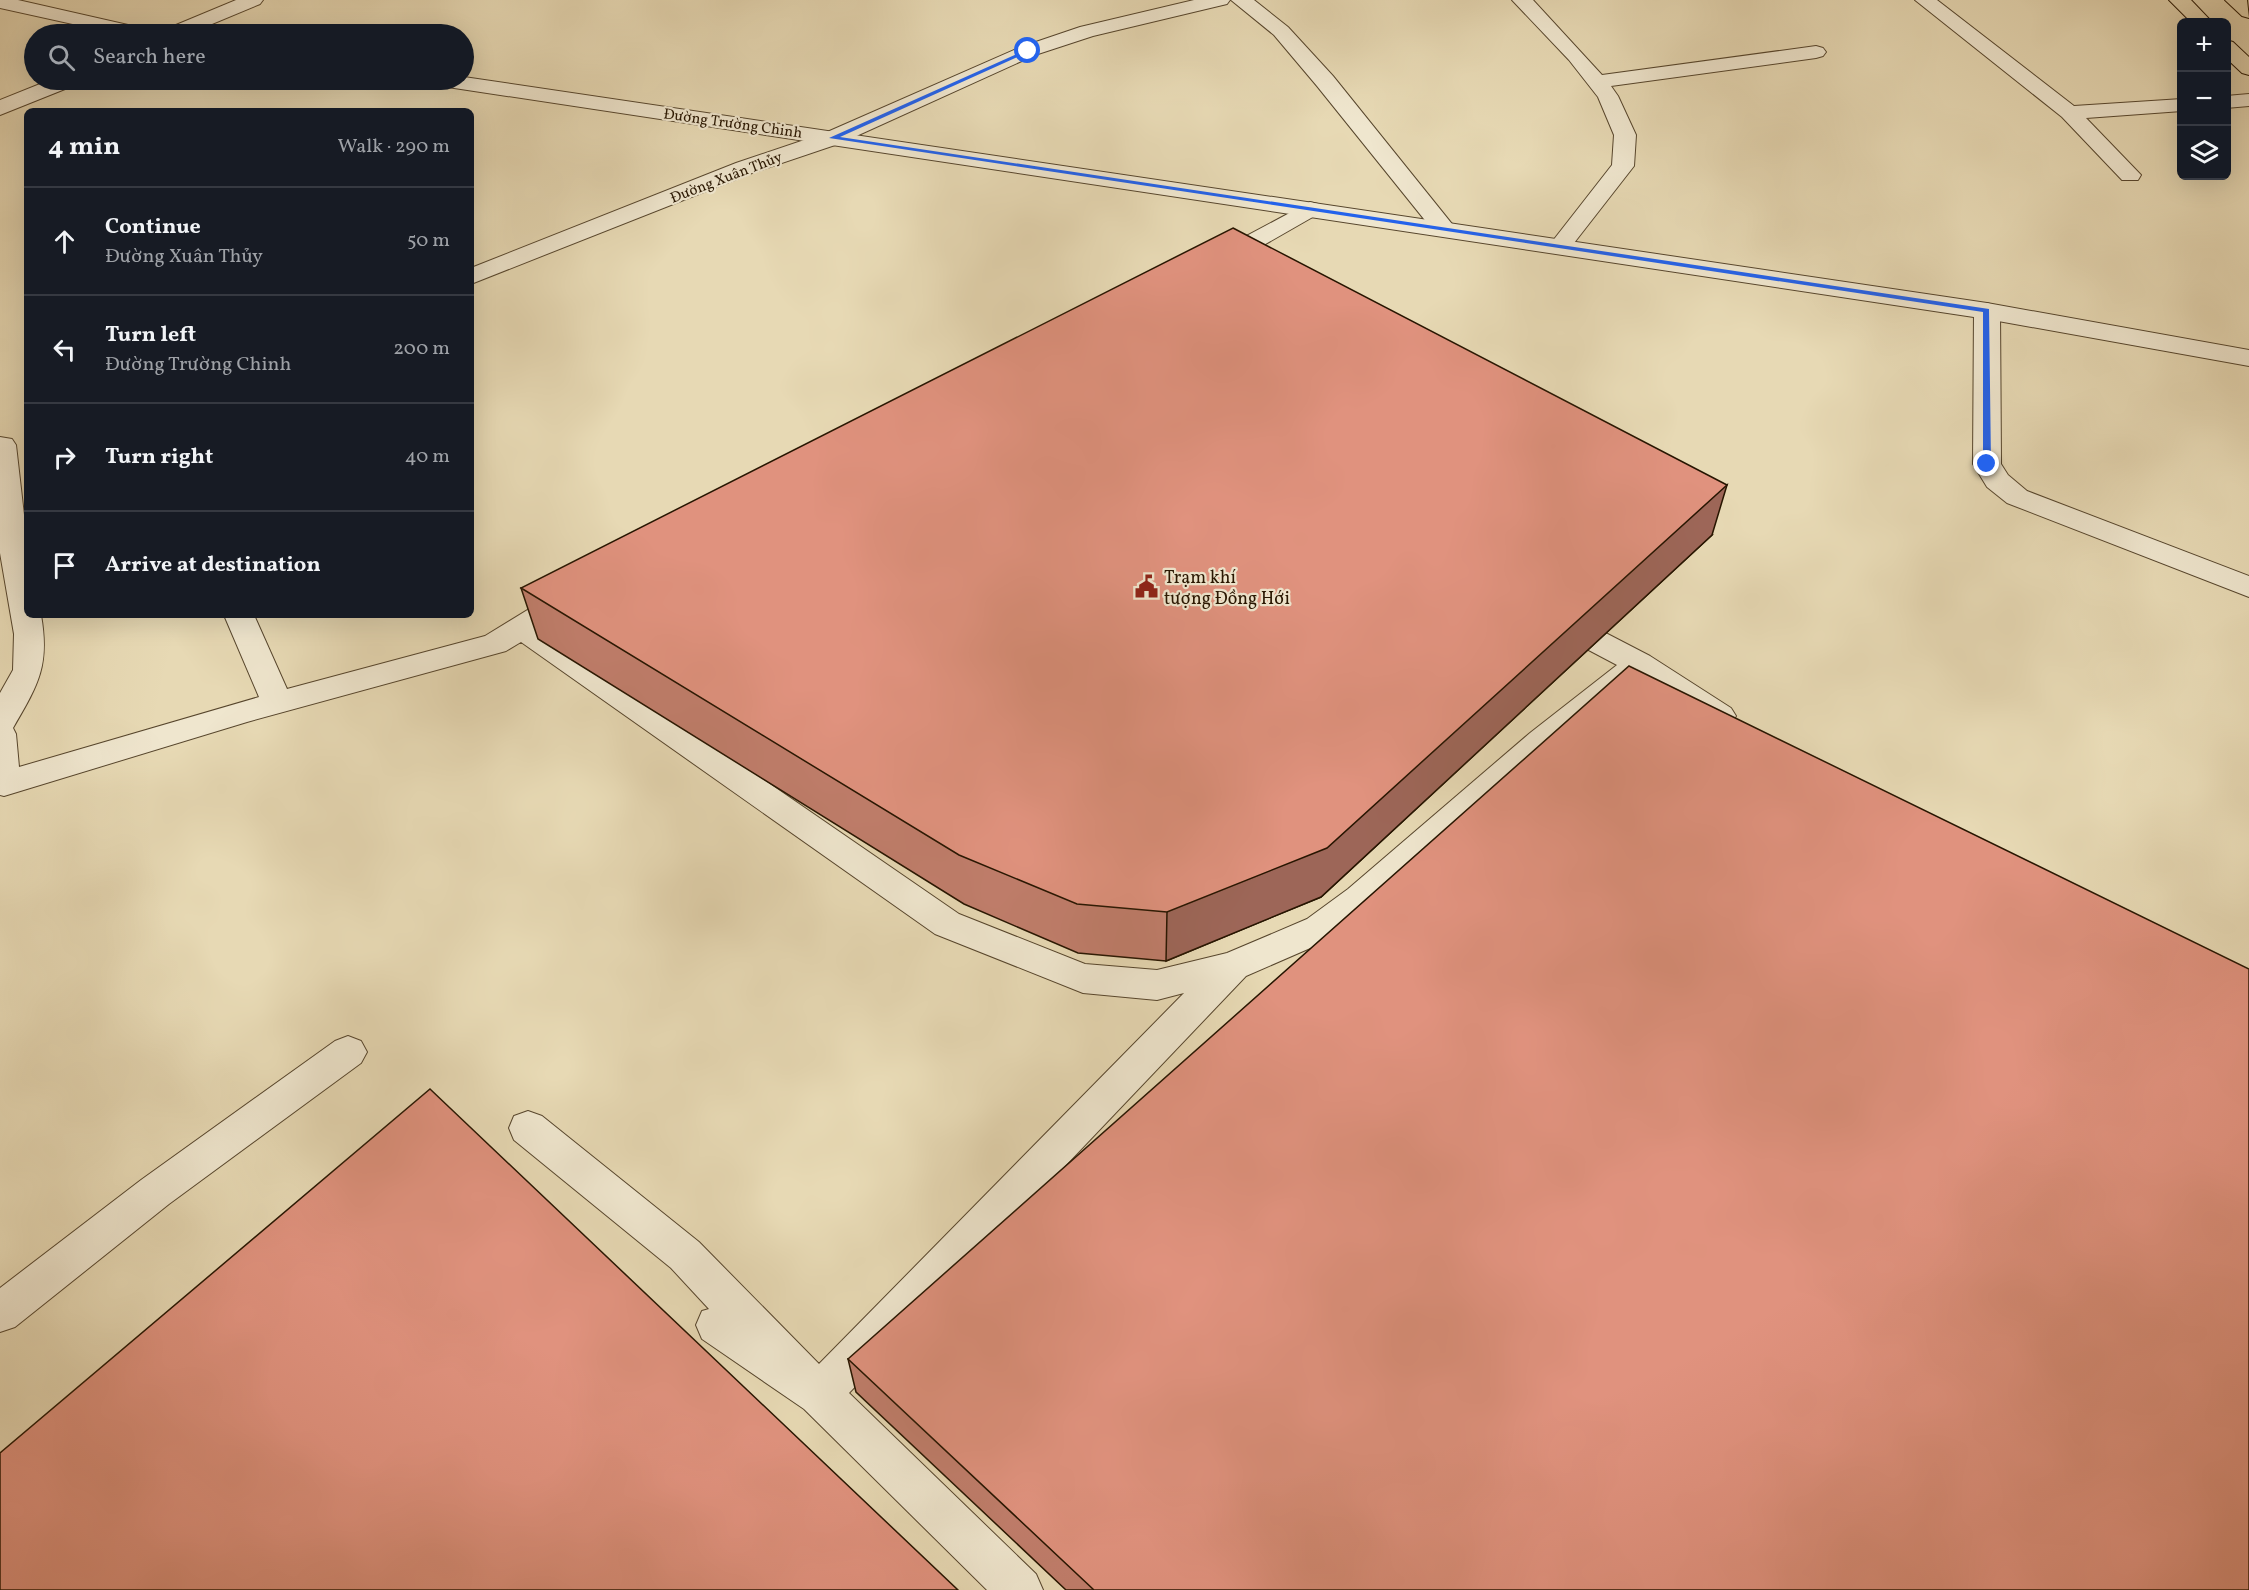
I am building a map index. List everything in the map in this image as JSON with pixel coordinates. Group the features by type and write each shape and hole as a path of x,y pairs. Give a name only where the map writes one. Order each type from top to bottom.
{"main road":[{"path":"2179,0 2198,18"},
{"path":"2235,0 2249,12"},
{"path":"2231,51 2249,69"}],"street":[{"path":"195,24 253,0"},
{"name":"Đường Xuân Thủy","path":"474,276 744,168 833,138 1028,51 1087,31 1220,0"},
{"path":"1241,0 1281,31 1325,81 1444,229"},
{"path":"0,2 98,24"},
{"name":"Đường Trường Chinh","path":"474,85 1987,311 2249,358"},
{"path":"0,108 44,90"},
{"path":"1200,272 1310,209"},
{"path":"1987,311 1987,464 1997,481 2017,497 2249,587"},
{"path":"10,443 13,545 24,606"},
{"path":"0,734 4,784 278,703 495,644 551,607 599,582"},
{"path":"1534,608 1639,664 1745,733"},
{"path":"0,723 28,670 29,634 26,618"},
{"path":"241,618 278,703"},
{"path":"521,627 947,924 1083,978 1157,985 1233,966 1318,929 1360,899 1541,741 1639,664"},
{"path":"819,1394 1100,1130 1233,966"},
{"path":"0,1313 155,1192 348,1052"},
{"path":"528,1128 685,1255 819,1394 1020,1590"},
{"path":"717,1325 819,1394"}],"lane":[{"path":"1522,0 1576,56 1608,96 1625,135 1623,166 1559,247"},
{"path":"1925,0 2069,112 2130,175"},
{"path":"1597,82 1816,52"},
{"path":"2231,102 2249,100"},
{"path":"2069,112 2177,105"}],"building":[{"name":"Trạm khí tượng Đồng Hới","path":"1233,228 1727,485 1327,848 1167,912 1077,904 959,855 521,588"},
{"path":"1629,666 2249,969 2249,1590 1094,1590 848,1359"},
{"path":"430,1089 958,1590 0,1590 0,1453"}],"place":[{"name":"Trạm khí tượng Đồng Hới","path":"1146,587"}],"route":[{"path":"1028,51 833,138 1987,311 1987,464"}]}
